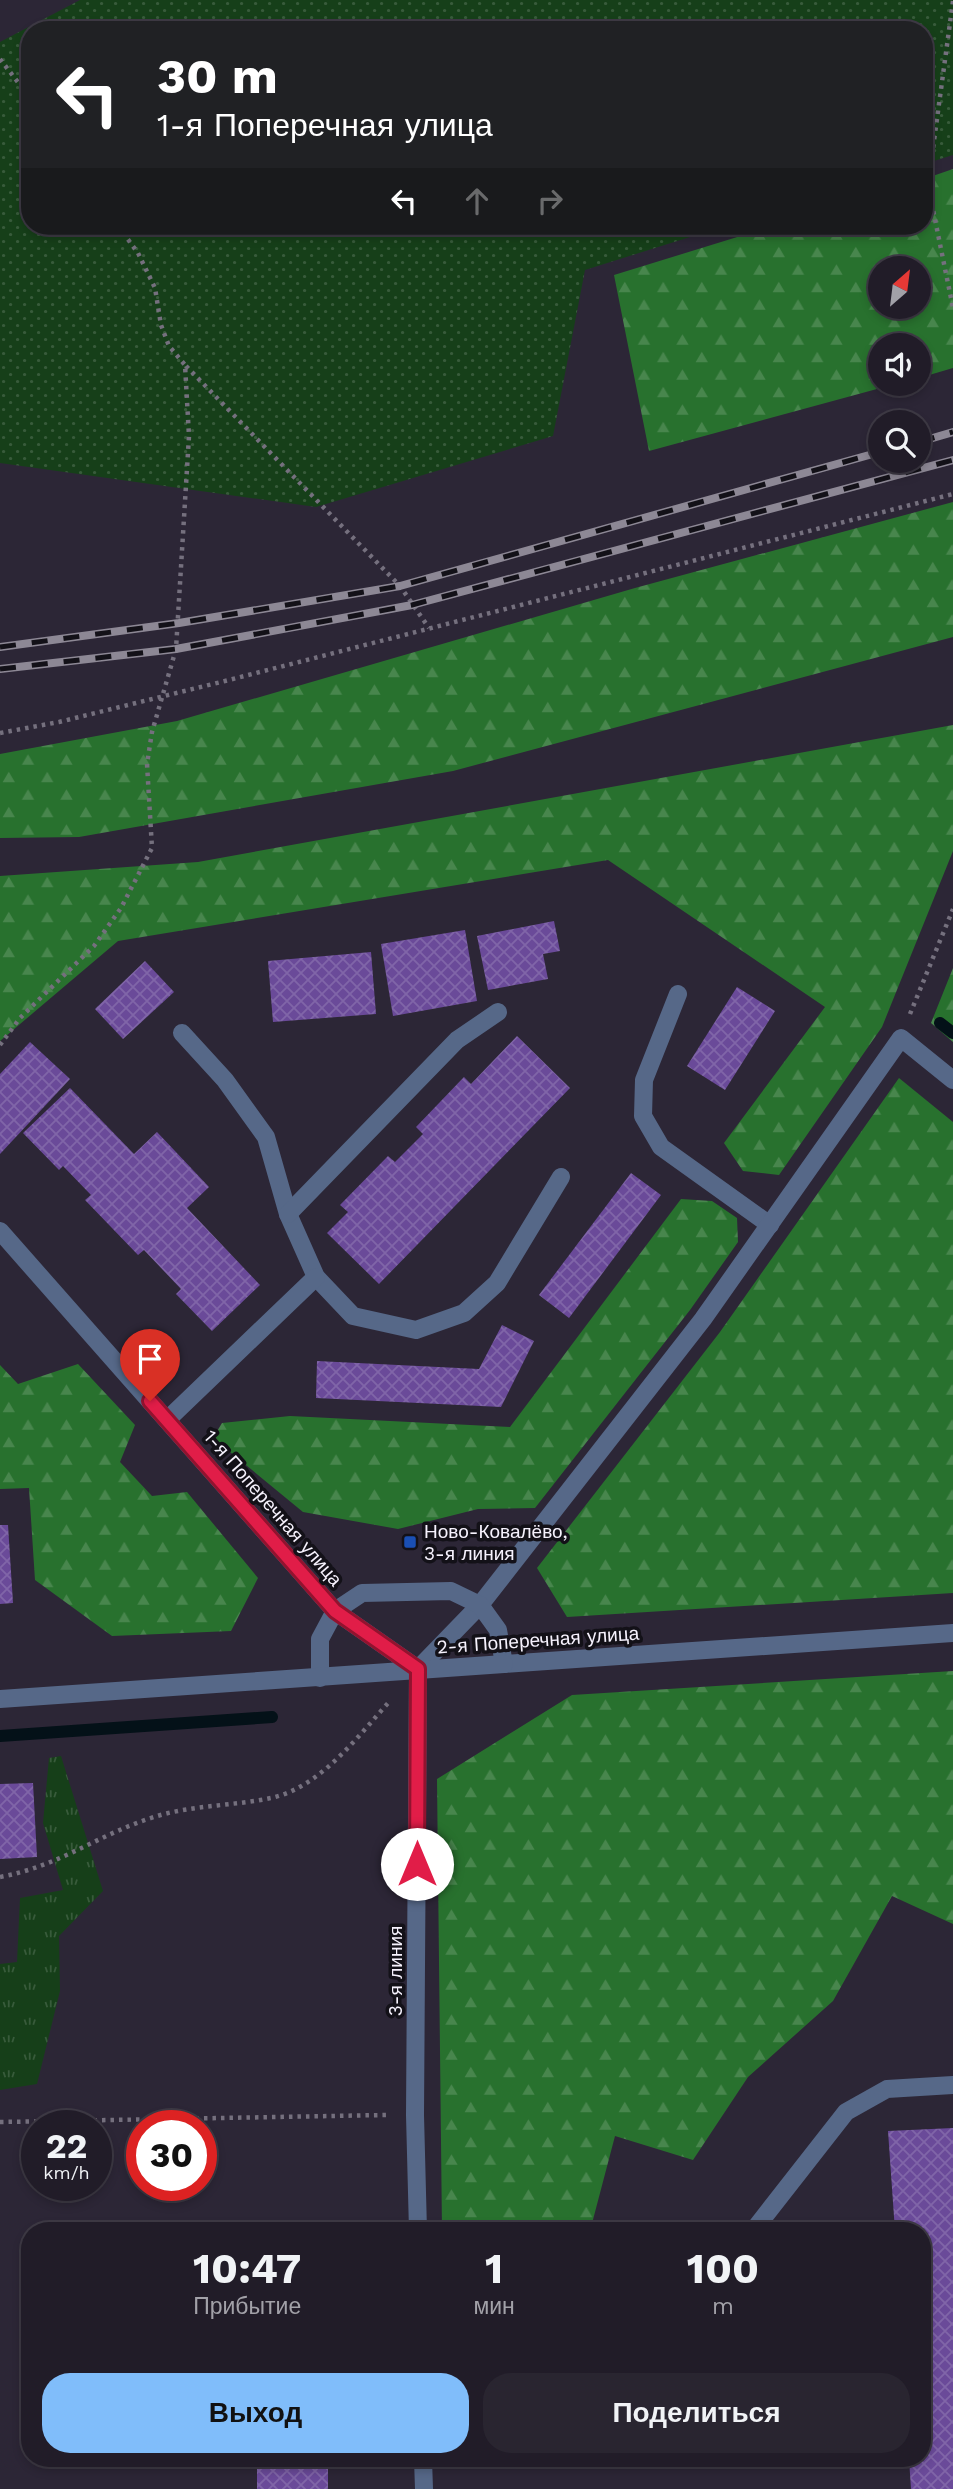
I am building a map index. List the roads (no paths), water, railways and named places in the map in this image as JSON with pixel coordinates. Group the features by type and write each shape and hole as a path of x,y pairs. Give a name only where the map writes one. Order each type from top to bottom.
{"street":[{"path":"678,993 644,1080 643,1116 661,1147 769,1225"},
{"path":"288,1214 457,1040 498,1012"},
{"path":"182,1033 225,1080 266,1137 288,1214 316,1277 353,1316 415,1330 464,1313 497,1283 561,1177"},
{"path":"418,1669 480,1605 703,1319 901,1038 953,1080"},
{"name":"1-я Поперечная улица","path":"0,1231 335,1611 418,1669"},
{"path":"167,1420 316,1277"},
{"path":"320,1678 320,1639 335,1611 362,1593 451,1591 480,1605 498,1630 504,1664"},
{"name":"2-я Поперечная улица","path":"0,1699 953,1633"},
{"name":"3-я линия","path":"418,1669 415,2115 418,2222"},
{"path":"760,2222 846,2112 887,2089 953,2085"},
{"path":"423,2467 424,2489"}],"waterway":[{"path":"940,1023 953,1033"},
{"path":"0,1736 272,1717"}],"railway":[{"path":"931,438 953,432"},
{"path":"0,647 179,623 400,586 868,455"},
{"path":"0,669 176,649 412,605 953,460"}],"place":[{"name":"Ново-Ковалёво, 3-я линия","path":"410,1542"}]}
